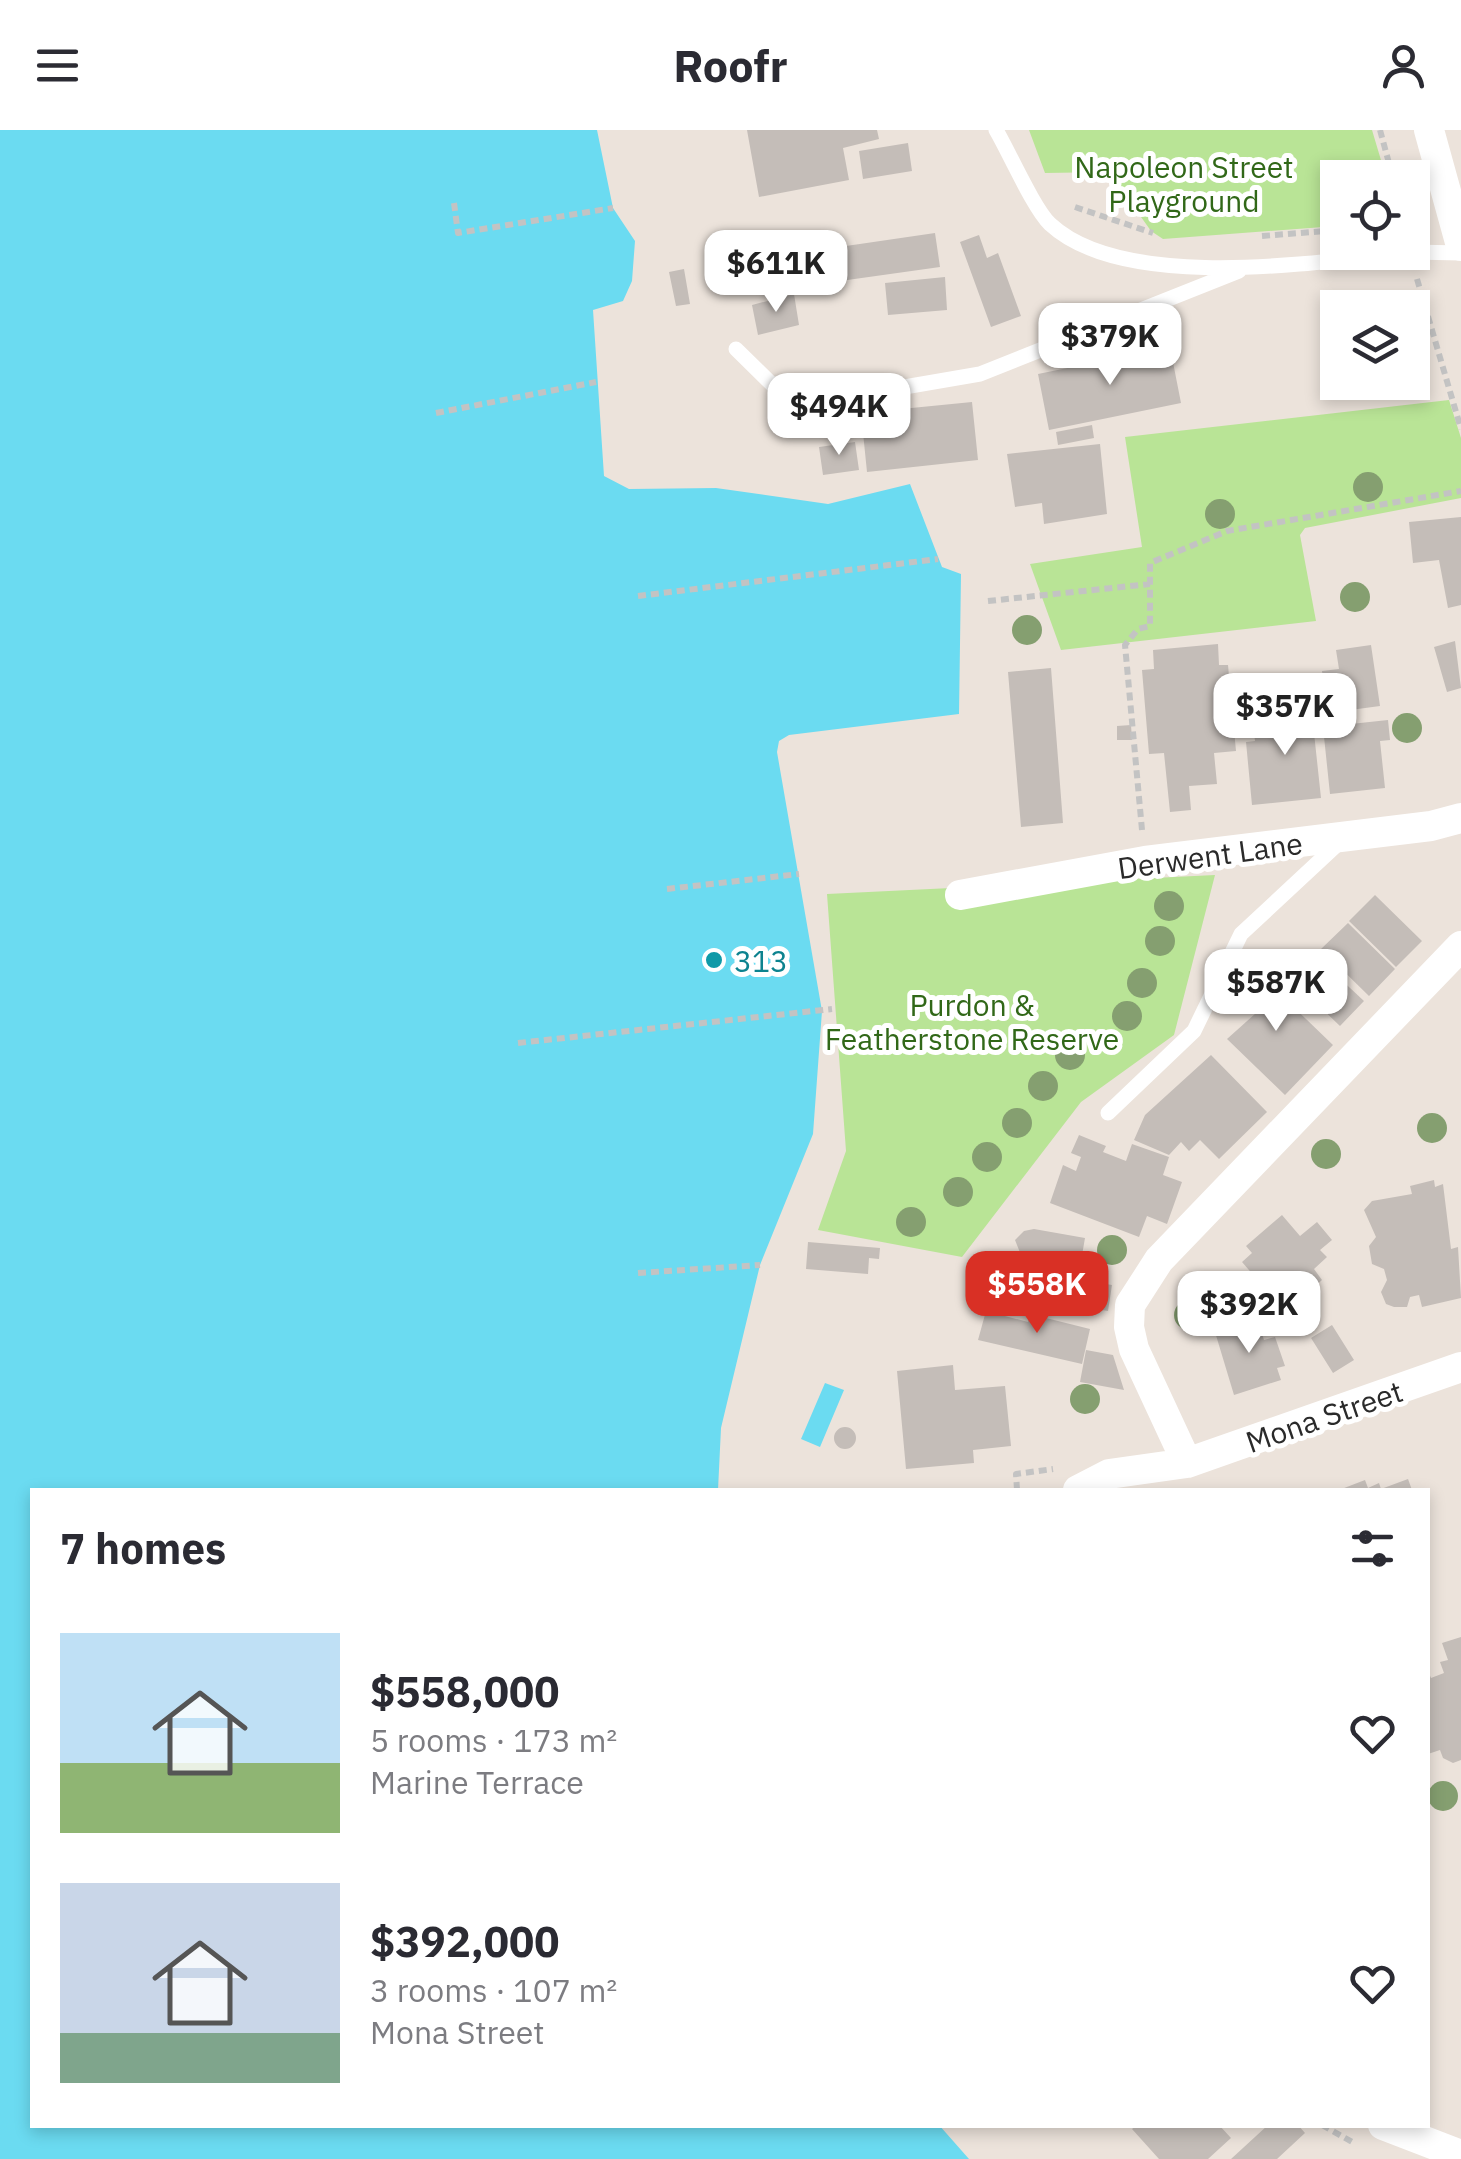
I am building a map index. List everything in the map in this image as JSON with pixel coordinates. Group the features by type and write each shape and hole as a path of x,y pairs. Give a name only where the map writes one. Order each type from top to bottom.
{"street":[{"path":"1429,130 1461,250"},
{"name":"Derwent Lane","path":"960,895 1145,861 1345,837 1461,818"},
{"path":"1187,1464 1134,1349 1130,1304 1159,1260 1461,946"},
{"name":"Mona Street","path":"1187,1464 1461,1368"},
{"path":"1082,1488 1109,1474 1187,1464"},
{"path":"1155,1488 1187,1464"},
{"path":"1391,2128 1461,2155"}],"lane":[{"path":"996,130 1049,224 1089,246 1140,261 1239,271 1320,262"},
{"path":"1430,251 1461,250"},
{"path":"736,350 794,406 980,374 1239,271"},
{"path":"1108,1113 1194,1032 1241,934 1345,837"}],"path":[{"path":"1380,130 1389,160"},
{"path":"454,203 458,233 612,208"},
{"path":"1061,203 1132,224 1159,236 1161,242"},
{"path":"1260,236 1320,231"},
{"path":"1410,279 1420,280 1461,430"},
{"path":"436,413 596,382"},
{"path":"1145,861 1126,645 1138,629 1150,626 1150,563 1226,532 1461,491"},
{"path":"638,596 938,559"},
{"path":"988,601 1150,584"},
{"path":"667,889 799,874"},
{"path":"518,1043 832,1009"},
{"path":"638,1273 760,1265"}],"green space":[{"name":"Napoleon Street Playground","path":"1029,130 1372,130 1381,160 1320,160 1320,227 1163,239 1151,231 1109,172 1045,173"},
{"path":"1449,400 1461,438 1461,498 1305,528 1300,535 1316,621 1061,650 1030,564 1142,547 1125,437"},
{"name":"Purdon & Featherstone Reserve","path":"1215,875 1174,1035 1081,1102 962,1257 818,1230 846,1151 827,894"}],"water":[{"path":"0,130 597,130 613,208 635,241 632,281 623,301 593,310 604,476 629,489 716,488 828,504 910,484 942,567 961,574 959,714 789,735 779,741 777,752 822,1011 813,1134 760,1265 721,1428 718,1488 30,1488 30,2128 942,2128 969,2159 0,2159"},
{"path":"825,1383 844,1390 820,1447 801,1439"}],"building":[{"path":"747,130 877,130 879,139 843,148 849,180 759,197"},
{"path":"908,143 912,171 863,179 859,151"},
{"path":"935,233 940,267 769,291 764,258"},
{"path":"979,235 987,258 998,253 1021,316 991,327 960,242"},
{"path":"684,269 690,304 676,306 669,272"},
{"path":"945,277 947,310 888,315 885,283"},
{"path":"794,294 799,325 758,335 752,305"},
{"path":"1170,347 1181,403 1049,430 1038,374"},
{"path":"972,402 978,460 867,472 861,413"},
{"path":"1092,425 1094,438 1058,445 1056,432"},
{"path":"855,442 859,470 823,475 819,447"},
{"path":"1100,444 1107,514 1044,524 1042,503 1015,507 1007,454"},
{"path":"1461,517 1461,605 1448,608 1439,560 1413,563 1409,522"},
{"path":"1455,641 1461,688 1447,692 1434,647"},
{"path":"1218,644 1219,665 1228,665 1236,751 1214,753 1217,784 1189,786 1191,810 1170,812 1164,753 1149,754 1142,670 1154,669 1153,650"},
{"path":"1371,645 1380,706 1328,713 1322,671 1339,669 1336,650"},
{"path":"1051,668 1063,823 1021,827 1008,672"},
{"path":"1297,697 1298,706 1311,705 1321,798 1252,805 1246,742 1255,741 1254,733 1279,729 1276,700"},
{"path":"1388,720 1390,740 1380,741 1385,788 1330,794 1323,727"},
{"path":"1131,725 1132,740 1117,740 1117,726"},
{"path":"1375,895 1422,941 1396,967 1349,921"},
{"path":"1348,923 1395,969 1369,996 1321,949"},
{"path":"1320,960 1364,1001 1340,1026 1296,984"},
{"path":"1252,967 1333,1045 1285,1095 1227,1039 1256,1013 1231,989"},
{"path":"1211,1055 1267,1112 1219,1159 1200,1140 1189,1151 1181,1142 1169,1155 1134,1140 1145,1115"},
{"path":"1079,1135 1106,1146 1103,1152 1126,1161 1132,1144 1169,1157 1163,1175 1182,1182 1167,1224 1147,1216 1139,1237 1050,1203 1063,1165 1076,1171 1081,1157 1071,1153"},
{"path":"1434,1180 1435,1187 1443,1184 1451,1249 1458,1247 1461,1298 1422,1307 1419,1295 1410,1297 1407,1307 1394,1307 1386,1304 1381,1292 1387,1280 1384,1269 1372,1264 1369,1246 1376,1237 1364,1210 1372,1201 1412,1194 1410,1186"},
{"path":"1282,1215 1300,1236 1317,1222 1332,1240 1320,1250 1327,1257 1314,1269 1322,1280 1312,1289 1305,1280 1289,1294 1274,1275 1262,1285 1242,1262 1252,1253 1246,1246"},
{"path":"1034,1229 1085,1238 1081,1261 1090,1263 1087,1281 1112,1285 1108,1311 1073,1305 1074,1279 1072,1296 1012,1289 1014,1266 1033,1268 1034,1257 1021,1255 1015,1240 1024,1231"},
{"path":"808,1242 880,1248 879,1259 869,1258 868,1274 806,1269"},
{"path":"986,1311 1028,1322 1030,1314 1090,1329 1082,1364 978,1340"},
{"path":"1241,1315 1244,1326 1258,1321 1264,1340 1275,1337 1285,1366 1277,1368 1281,1380 1234,1395 1215,1332 1233,1326 1230,1318"},
{"path":"1332,1325 1354,1360 1333,1373 1311,1338"},
{"path":"1086,1350 1113,1355 1124,1390 1080,1382"},
{"path":"953,1365 955,1390 1005,1386 1011,1446 973,1450 974,1463 906,1469 897,1371"},
{"path":"845,1427 853,1430 853,1446 845,1449 837,1446 834,1438 837,1430"},
{"path":"1408,1479 1411,1488 1384,1488"},
{"path":"1365,1480 1368,1488 1344,1488"},
{"path":"1461,1637 1461,1760 1453,1763 1443,1758 1440,1750 1430,1753 1430,1676 1444,1673 1440,1662 1448,1660 1442,1643"},
{"path":"1222,2128 1231,2138 1208,2159 1159,2159 1132,2129"},
{"path":"1265,2128 1301,2128 1305,2133 1277,2159 1231,2159"}],"place":[{"name":"313","path":"714,960"}]}
